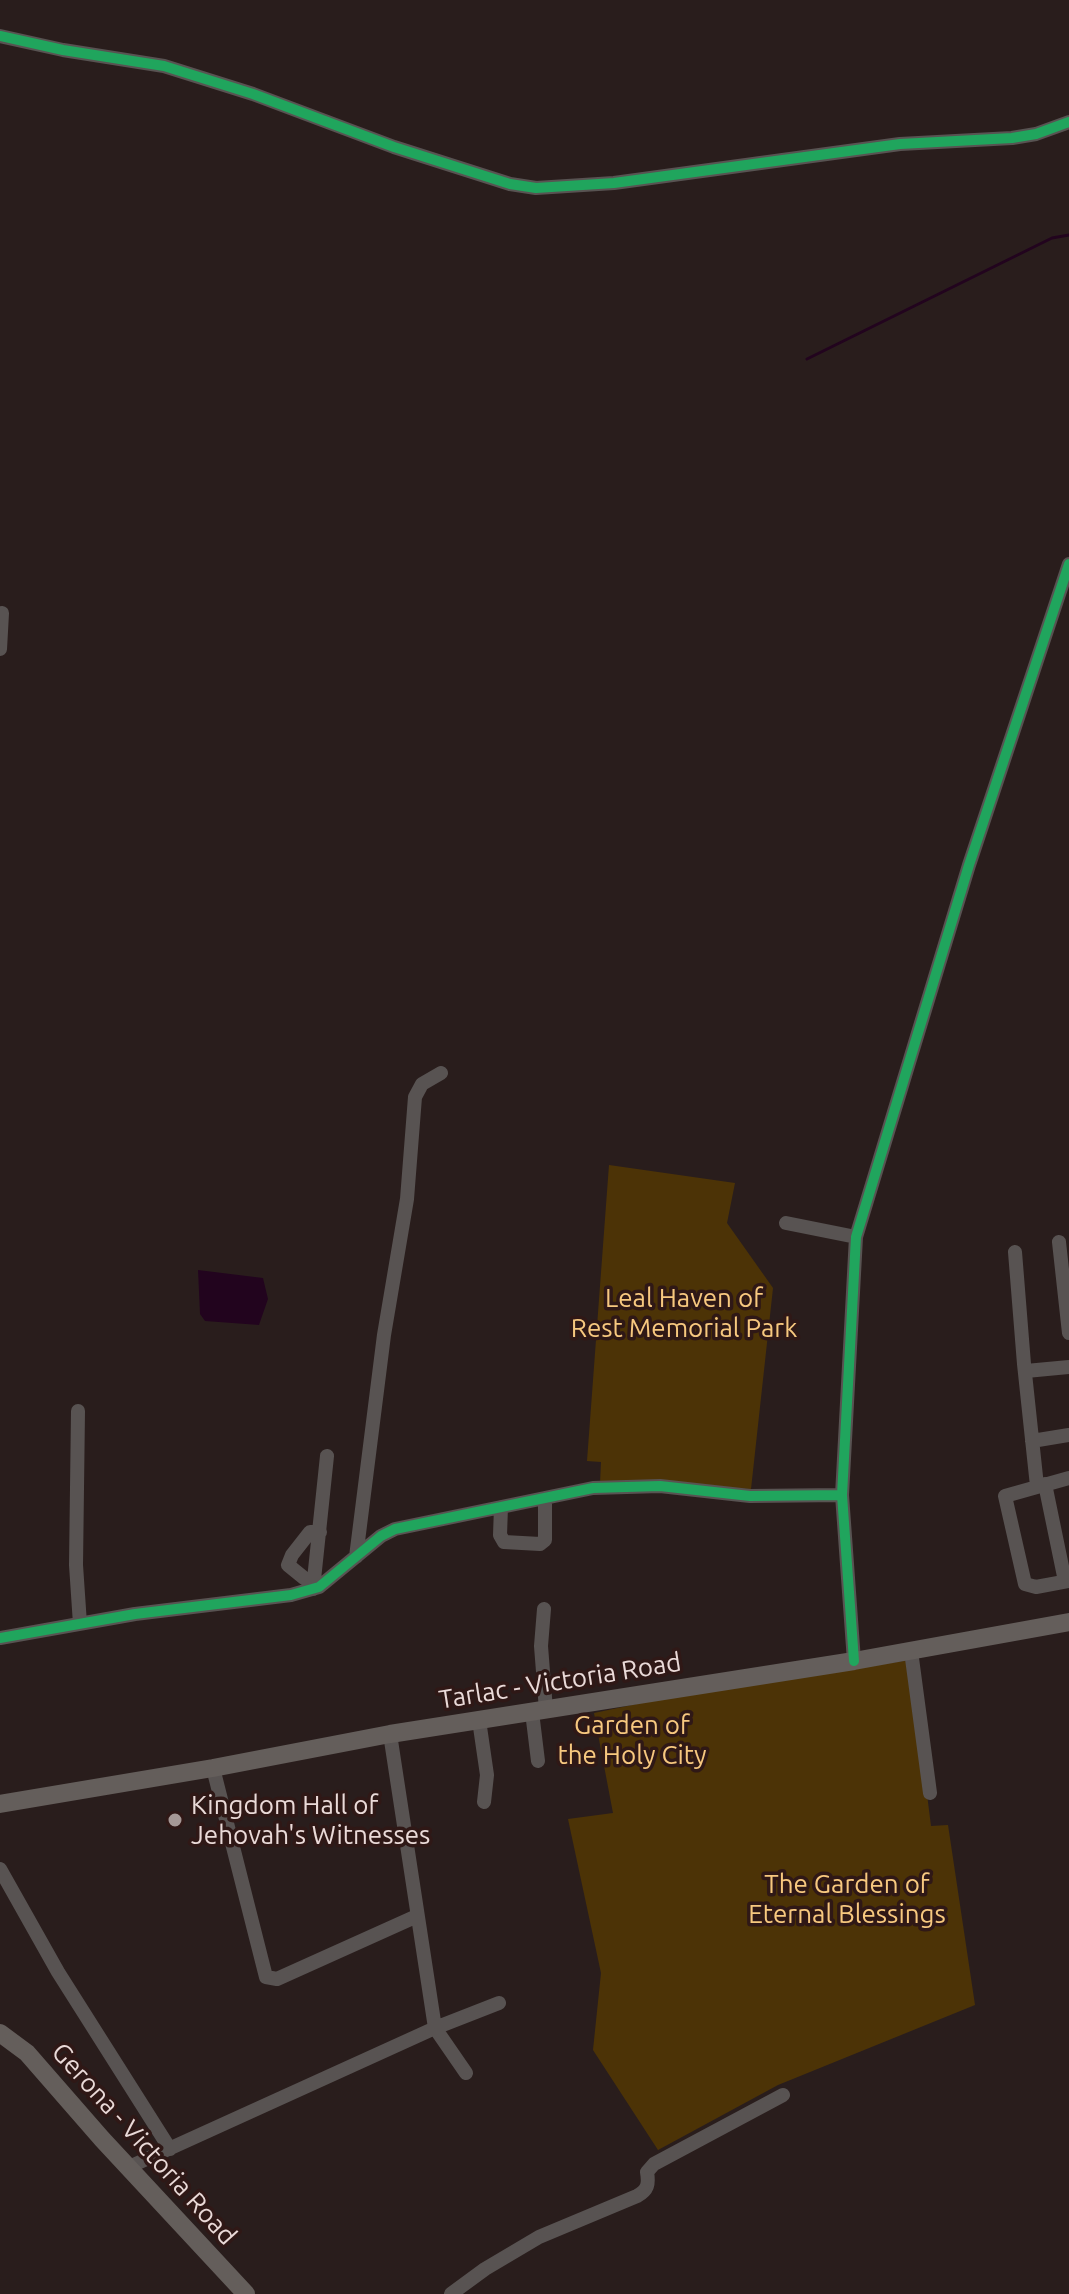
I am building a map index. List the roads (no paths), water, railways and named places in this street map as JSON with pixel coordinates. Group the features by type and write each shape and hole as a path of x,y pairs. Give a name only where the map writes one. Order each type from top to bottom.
{"main road":[{"name":"Tarlac - Victoria Road","path":"0,1804 390,1734 854,1661 1069,1622"},
{"name":"Gerona - Victoria Road","path":"0,2033 27,2053 246,2294"}],"street":[{"path":"0,36 164,66 253,94 394,147 510,184 536,188 626,181 900,144 1012,138 1036,134 1069,122"},
{"path":"854,1661 842,1495 856,1237 969,865 1069,564"},
{"path":"0,649 2,613"},
{"path":"356,1557 384,1335 407,1199 415,1097 422,1084 441,1073"},
{"path":"786,1223 856,1237"},
{"path":"1059,1242 1069,1333"},
{"path":"1015,1252 1032,1441 1041,1485 1067,1581 1036,1587 1025,1584 1005,1496 1041,1485 1069,1478"},
{"path":"1026,1371 1069,1367"},
{"path":"78,1411 76,1565 80,1624"},
{"path":"1032,1441 1069,1435"},
{"path":"314,1585 327,1456"},
{"path":"0,1638 135,1614 291,1595 314,1585 395,1529 593,1488 660,1486 750,1496 842,1495"},
{"path":"501,1507 500,1535 504,1542 540,1544 545,1540 545,1498"},
{"path":"314,1585 288,1565 304,1537 310,1532 320,1532"},
{"path":"538,1761 544,1609"},
{"path":"911,1651 930,1793"},
{"path":"479,1720 487,1775 484,1802"},
{"path":"390,1734 435,2028 466,2073"},
{"path":"213,1768 266,1977 277,1979 417,1916"},
{"path":"0,1869 58,1972 170,2149"},
{"path":"129,2167 435,2028 499,2003"},
{"path":"451,2294 485,2269 539,2237 637,2196 649,2184 647,2172 654,2164 783,2095"}],"waterway":[{"path":"807,359 1052,238 1069,235"}],"place":[{"name":"Kingdom Hall of Jehovah's Witnesses","path":"175,1820"}],"park label":[{"name":"Leal Haven of Rest Memorial Park","path":"684,1313"},
{"name":"Garden of the Holy City","path":"632,1740"},
{"name":"The Garden of Eternal Blessings","path":"847,1899"}]}
